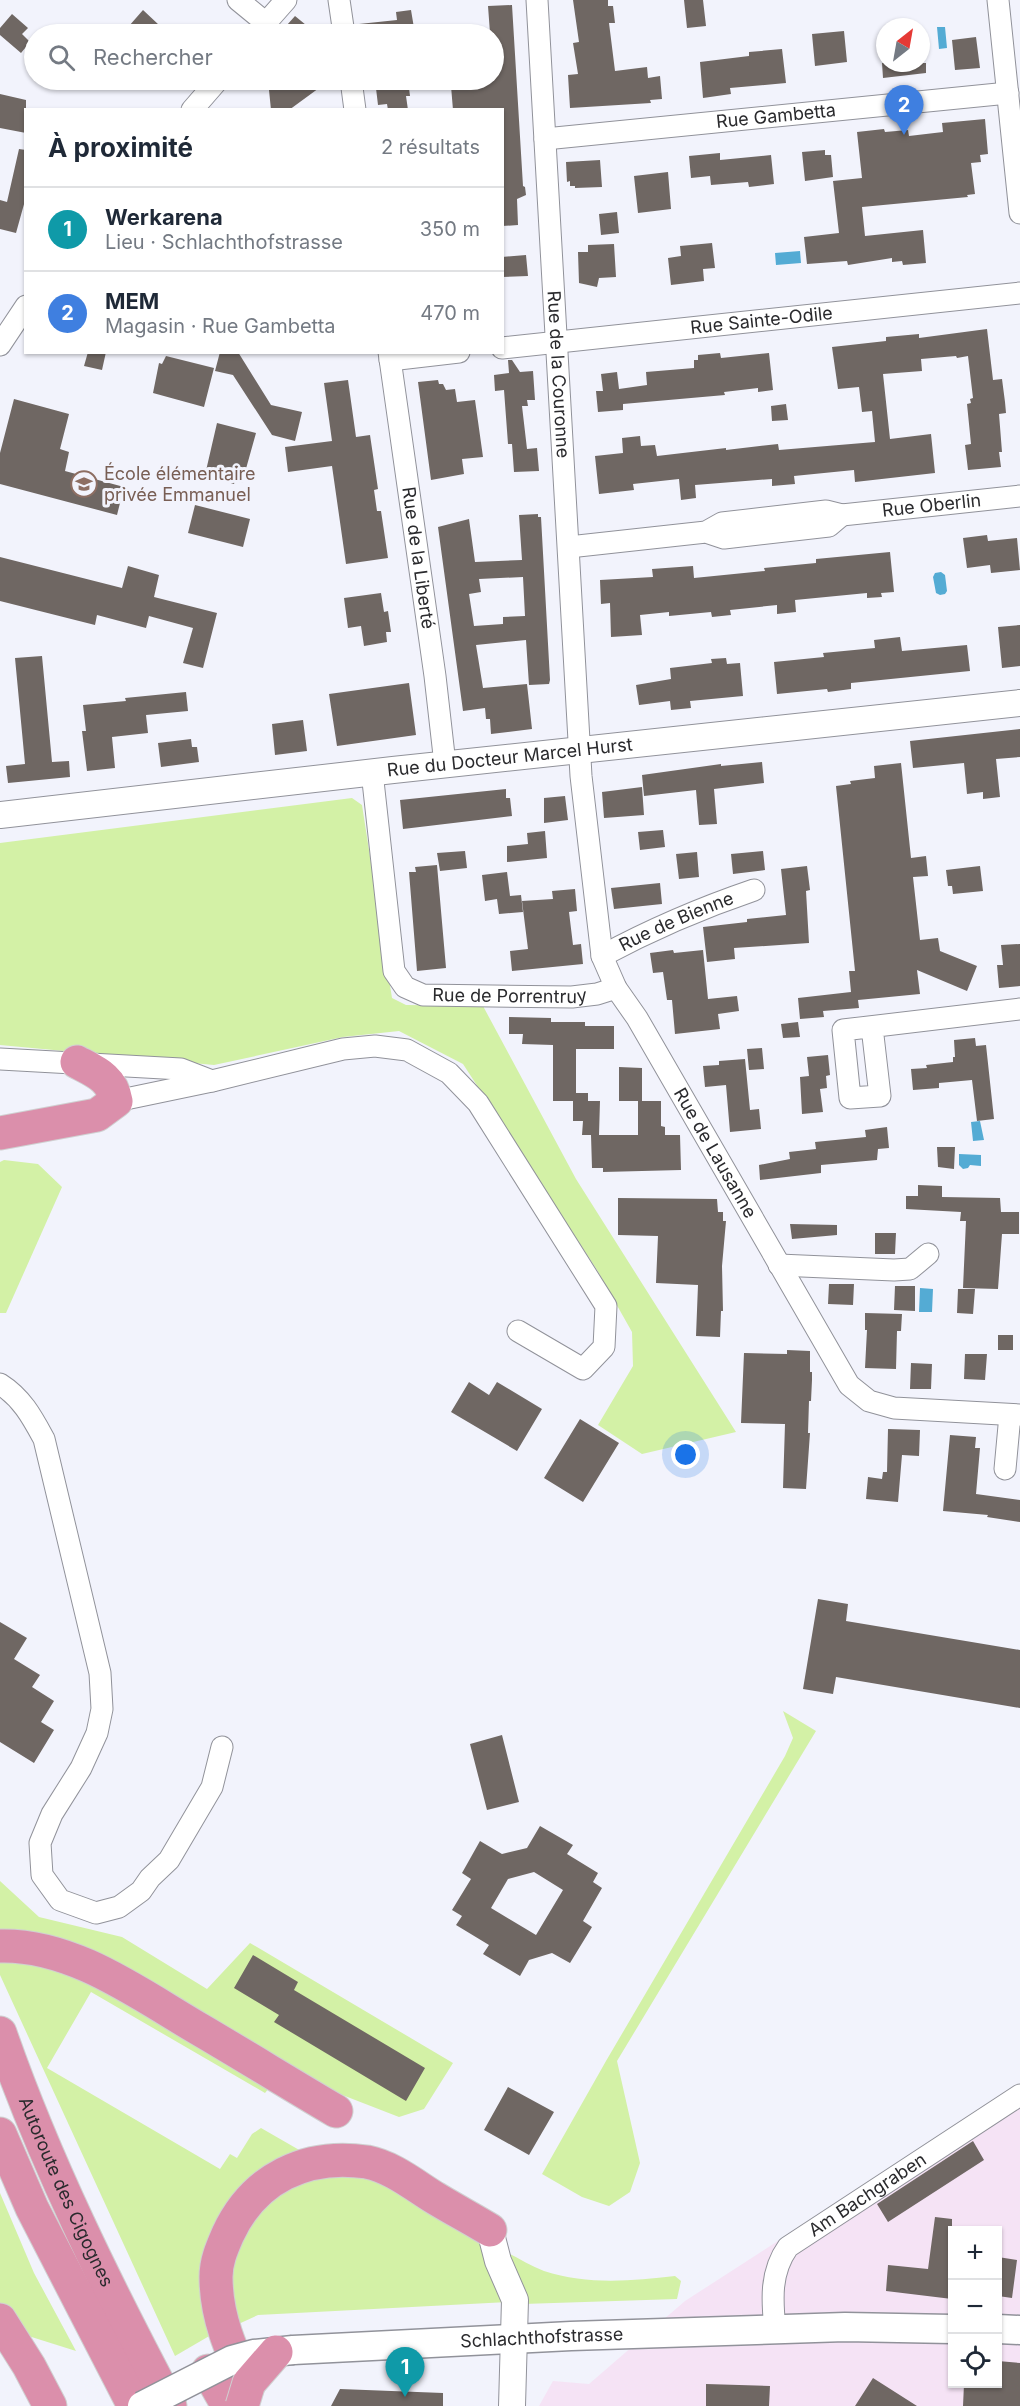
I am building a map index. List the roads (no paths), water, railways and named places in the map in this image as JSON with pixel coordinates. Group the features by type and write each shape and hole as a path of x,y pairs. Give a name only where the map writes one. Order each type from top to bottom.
{"highway":[{"path":"0,1133 97,1115 116,1101 114,1091 107,1079 77,1062"},
{"path":"11,1946 55,1954 99,1972 336,2111"},
{"name":"Autoroute des Cigognes","path":"0,2033 110,2324"},
{"name":"Autoroute des Cigognes","path":"0,2134 32,2208 110,2324"},
{"path":"258,2406 222,2328 216,2276 219,2255 237,2216 254,2195 280,2175 309,2163 341,2160 369,2163 393,2172 490,2230"},
{"path":"0,2320 29,2366 50,2406"},
{"path":"110,2324 97,2372 111,2406"},
{"path":"110,2324 134,2406"},
{"path":"110,2324 170,2406"},
{"path":"110,2324 160,2352 192,2406"},
{"path":"242,2406 249,2384 285,2351"},
{"path":"208,2371 228,2406"}],"main road":[{"name":"Schlachthofstrasse","path":"142,2406 208,2371 243,2357 285,2351 775,2329 845,2327 948,2329"},
{"path":"1002,2329 1020,2330"}],"street":[{"path":"238,0 257,24"},
{"path":"265,24 286,0"},
{"path":"339,0 343,24"},
{"name":"Rue de la Couronne","path":"537,0 580,749"},
{"path":"998,0 1020,213"},
{"path":"194,108 209,90"},
{"path":"352,90 355,108"},
{"name":"Rue Gambetta","path":"545,139 1008,93"},
{"name":"Rue Sainte-Odile","path":"504,348 1020,293"},
{"path":"0,345 24,309"},
{"path":"390,356 424,354"},
{"name":"Rue de la Liberté","path":"390,356 435,676 445,764"},
{"name":"Rue Oberlin","path":"569,546 706,532 724,538 829,526 842,515 1020,496"},
{"name":"Rue du Docteur Marcel Hurst","path":"0,815 580,749 1020,703"},
{"name":"Rue de Lausanne","path":"580,749 602,956 616,988 637,1018 849,1384 868,1401 894,1408 1015,1415 1005,1469"},
{"name":"Rue de Porrentruy","path":"372,772 394,971 405,987 423,994 572,997 597,994 616,988"},
{"name":"Rue de Bienne","path":"602,956 646,932 699,908 754,890"},
{"path":"872,1027 1020,1010"},
{"path":"116,1101 212,1081 343,1049 375,1046 406,1050 449,1073 478,1103 606,1306 604,1347 583,1369 518,1331"},
{"path":"0,1059 181,1069 212,1081"},
{"path":"779,1264 910,1269 928,1254"},
{"path":"0,1384 14,1393 29,1411 44,1439 100,1673 102,1709 97,1734 81,1768 52,1814 40,1844 42,1875 60,1900 96,1913 119,1907 141,1891 150,1878 169,1860 212,1787 222,1746"},
{"name":"Am Bachgraben","path":"775,2329 774,2278 778,2260 788,2247 1020,2095"},
{"path":"490,2230 498,2261 515,2300 512,2406"}],"water":[{"path":"937,27 945,27 947,48 939,49"},
{"path":"800,251 801,263 776,265 775,253"},
{"path":"941,572 945,575 947,591 940,595 936,593 933,577 935,573"},
{"path":"980,1121 984,1140 973,1141 971,1122"},
{"path":"959,1154 981,1155 981,1166 970,1165 963,1169 959,1165"},
{"path":"920,1288 933,1289 932,1312 919,1312"}],"place":[{"name":"MEM","path":"904,135"},
{"name":"École élémentaire privée Emmanuel","path":"84,484"},
{"name":"Werkarena","path":"405,2397"}]}
